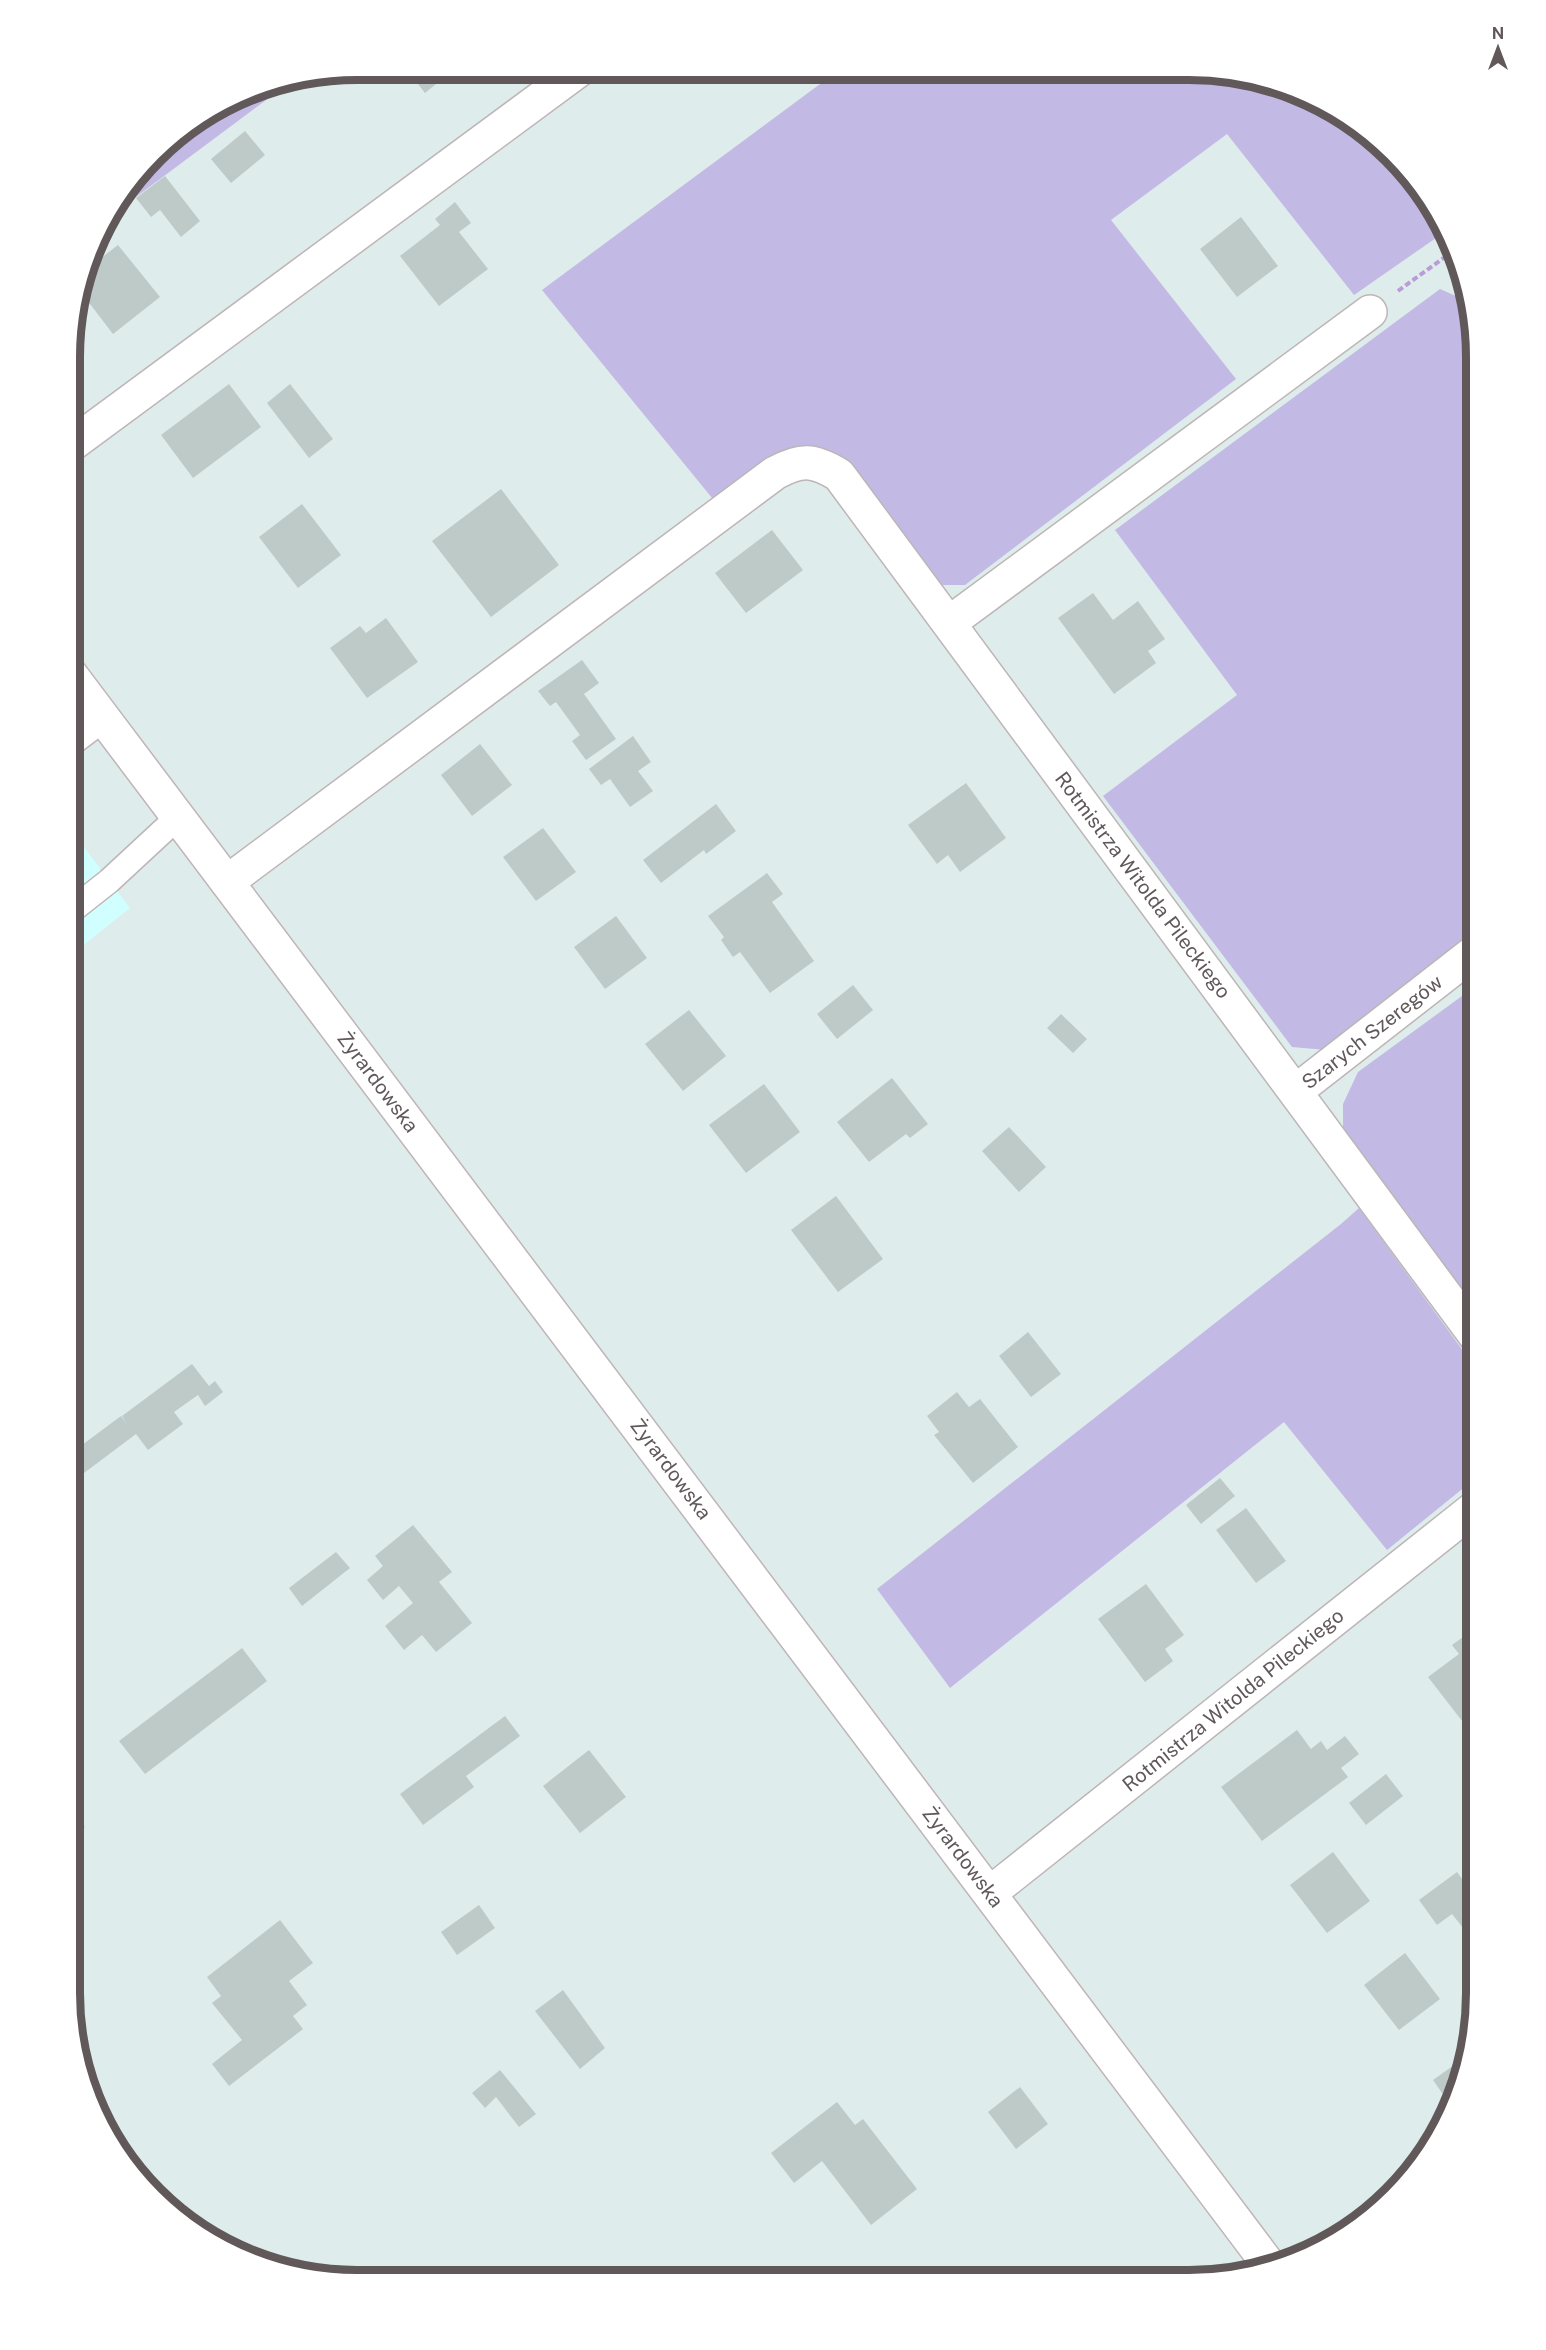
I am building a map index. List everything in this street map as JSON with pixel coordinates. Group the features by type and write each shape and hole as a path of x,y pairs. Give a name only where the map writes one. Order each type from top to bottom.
{"street":[{"path":"80,438 565,80"},
{"path":"949,623 1370,312"},
{"name":"Rotmistrza Witolda Pileckiego","path":"227,882 775,473 791,464 820,464 838,475 1466,1323"},
{"name":"Żyrardowska","path":"80,687 1265,2260"},
{"name":"Szarych Szeregów","path":"1296,1091 1466,959"},
{"name":"Rotmistrza Witolda Pileckiego","path":"990,1893 1466,1515"}],"lane":[{"path":"80,737 104,719"},
{"path":"80,904 109,881 178,818"}],"path":[{"path":"1370,312 1447,255"}],"shaded area":[{"path":"826,80 1207,80 1261,89 1312,108 1343,126 1372,148 1409,188 1439,236 1354,295 1227,134 1111,220 1236,379 965,585 942,585 930,579 837,455 717,504 542,290"},
{"path":"278,91 125,205 148,174 188,137 234,108"},
{"path":"1440,289 1459,296 1466,339 1466,941 1326,1050 1292,1047 1103,796 1237,695 1115,530"},
{"path":"80,842 130,908 80,948"},
{"path":"1466,993 1466,1295 1343,1136 1343,1104 1358,1072"},
{"path":"1359,1208 1466,1355 1466,1486 1387,1550 1284,1422 950,1688 877,1589"}],"building":[{"path":"415,80 441,80 425,93"},
{"path":"245,131 265,155 231,183 211,159"},
{"path":"165,176 200,221 181,237 160,210 151,217 136,198"},
{"path":"455,202 471,223 459,232 488,269 439,306 400,256 440,225 435,219"},
{"path":"1241,217 1278,266 1237,297 1200,249"},
{"path":"118,245 160,297 113,334 86,299 97,262"},
{"path":"229,384 261,427 193,478 161,435"},
{"path":"290,384 333,439 309,458 267,403"},
{"path":"501,489 559,565 491,617 432,541"},
{"path":"302,504 341,555 298,588 259,537"},
{"path":"772,530 803,570 746,613 715,573"},
{"path":"1093,593 1113,620 1138,601 1165,639 1148,651 1156,663 1114,694 1058,618"},
{"path":"386,618 418,662 367,698 330,648 360,626 366,633"},
{"path":"582,660 599,683 584,694 616,739 586,760 572,741 580,735 556,702 550,706 538,691"},
{"path":"633,736 651,762 638,771 653,791 630,807 610,779 601,785 589,769"},
{"path":"480,744 512,785 472,816 441,775"},
{"path":"966,783 1006,838 960,872 948,855 937,864 908,825"},
{"path":"716,804 736,831 706,854 704,850 661,883 643,860"},
{"path":"543,828 576,872 536,901 503,857"},
{"path":"767,873 783,894 772,902 814,961 770,993 740,952 733,957 721,940 724,937 708,916"},
{"path":"616,916 647,958 605,989 574,947"},
{"path":"853,985 873,1010 837,1039 817,1014"},
{"path":"689,1010 726,1056 683,1091 645,1044"},
{"path":"1061,1014 1087,1039 1073,1053 1047,1028"},
{"path":"892,1078 928,1124 910,1138 906,1134 869,1162 837,1122"},
{"path":"764,1084 800,1132 746,1173 709,1125"},
{"path":"1009,1127 1046,1167 1019,1192 982,1151"},
{"path":"836,1196 883,1259 838,1292 791,1230"},
{"path":"1028,1332 1061,1374 1031,1397 999,1356"},
{"path":"192,1364 209,1386 215,1381 223,1392 205,1406 198,1395 174,1412 183,1424 148,1450 136,1434 84,1473 80,1468 80,1447 121,1416 127,1424 122,1416"},
{"path":"957,1392 969,1407 980,1399 1018,1447 973,1483 934,1435 939,1432 927,1416"},
{"path":"1220,1478 1235,1496 1201,1524 1186,1505"},
{"path":"1246,1508 1286,1561 1256,1583 1216,1530"},
{"path":"413,1525 452,1572 439,1582 472,1623 436,1652 422,1635 404,1650 385,1626 413,1603 399,1586 383,1600 367,1580 383,1566 375,1556"},
{"path":"336,1552 350,1568 302,1606 289,1588"},
{"path":"1146,1584 1184,1635 1165,1649 1173,1661 1145,1682 1098,1619"},
{"path":"1466,1635 1466,1726 1428,1677 1459,1654 1452,1645"},
{"path":"242,1648 267,1681 145,1774 119,1741"},
{"path":"505,1716 520,1736 466,1776 474,1787 423,1825 400,1794"},
{"path":"1297,1730 1311,1749 1321,1741 1327,1750 1345,1736 1359,1754 1341,1768 1348,1777 1262,1841 1221,1787"},
{"path":"589,1750 626,1797 580,1833 543,1786"},
{"path":"1386,1774 1403,1796 1366,1825 1349,1803"},
{"path":"80,1820 85,1827 80,1831"},
{"path":"1333,1852 1370,1901 1327,1933 1290,1885"},
{"path":"1457,1872 1466,1884 1466,1932 1452,1914 1437,1925 1419,1900"},
{"path":"479,1905 495,1928 457,1955 441,1932"},
{"path":"280,1920 313,1963 289,1981 307,2005 293,2016 303,2029 229,2086 212,2064 242,2040 212,2003 221,1996 207,1977"},
{"path":"1405,1953 1440,1999 1399,2030 1364,1985"},
{"path":"563,1990 605,2048 580,2069 535,2011"},
{"path":"1458,2062 1445,2098 1433,2080"},
{"path":"500,2070 536,2114 519,2127 496,2097 485,2108 472,2093"},
{"path":"1020,2087 1048,2124 1016,2149 988,2112"},
{"path":"837,2102 855,2125 863,2119 917,2189 871,2225 822,2161 794,2183 771,2153"}]}
